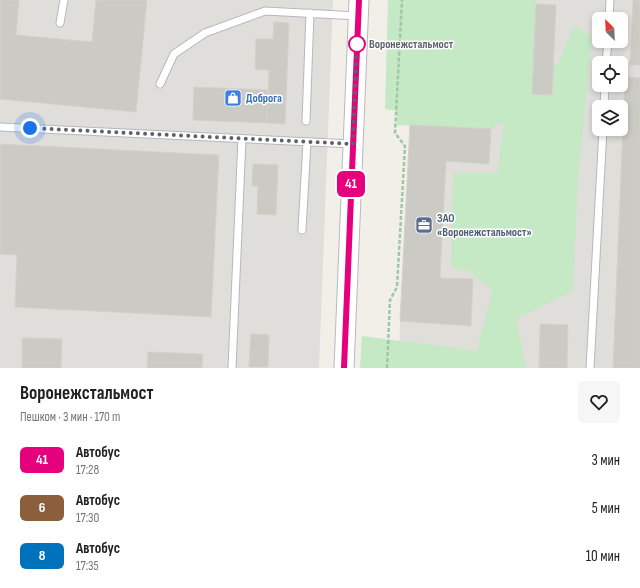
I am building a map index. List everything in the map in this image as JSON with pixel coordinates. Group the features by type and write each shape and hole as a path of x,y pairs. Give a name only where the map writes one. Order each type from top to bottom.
{"main road":[{"path":"344,368 358,8"}],"lane":[{"path":"60,23 64,0"},
{"path":"609,12 610,0"},
{"path":"160,84 174,54 205,33 265,11 310,13 358,8"},
{"path":"306,121 310,13"},
{"path":"0,127 353,144"},
{"path":"590,368 603,136"},
{"path":"232,368 242,139"},
{"path":"302,230 307,142"}],"path":[{"path":"387,368 390,300 397,287 404,146 395,133 402,0"}],"shaded area":[{"path":"0,0 333,0 319,368 0,368"},
{"name":"Воронежстальмост","path":"417,0 640,0 640,368 399,368 400,321"}],"green space":[{"path":"388,0 536,0 534,58 558,64 573,26 592,36 578,176 573,291 516,319 526,368 360,368 362,336 477,351 492,291 469,270 451,268 453,173 497,173 504,124 498,123 491,129 397,125 397,111 385,109"}],"building":[{"path":"0,0 19,0 16,35 92,42 96,0 147,0 136,112 0,99"},
{"path":"633,0 640,0 640,65 630,65"},
{"path":"536,4 556,5 552,95 532,94"},
{"path":"274,22 289,23 285,124 267,123 269,70 255,69 256,39 273,39"},
{"path":"628,77 640,78 640,368 613,368 623,136 628,136 628,100 624,100 624,92 628,92"},
{"path":"194,87 268,90 267,123 193,120"},
{"path":"410,125 491,129 489,164 446,161 440,278 473,279 471,326 400,321"},
{"path":"0,144 219,155 211,317 15,307 17,255 0,254"},
{"path":"253,164 278,165 276,215 257,214 258,186 252,186"},
{"path":"540,324 568,325 567,368 539,368"},
{"path":"251,334 269,335 268,367 249,367"},
{"path":"22,338 62,339 61,368 22,368"},
{"path":"148,352 203,354 202,368 147,368"}],"bus line":[{"name":"41","path":"344,368 359,0"}],"place":[{"name":"Воронежстальмост","path":"357,44"},
{"name":"Доброга","path":"233,98"},
{"name":"ЗАО «Воронежстальмост»","path":"424,225"}],"route":[{"path":"30,128 353,144 357,40 357,44"}]}
